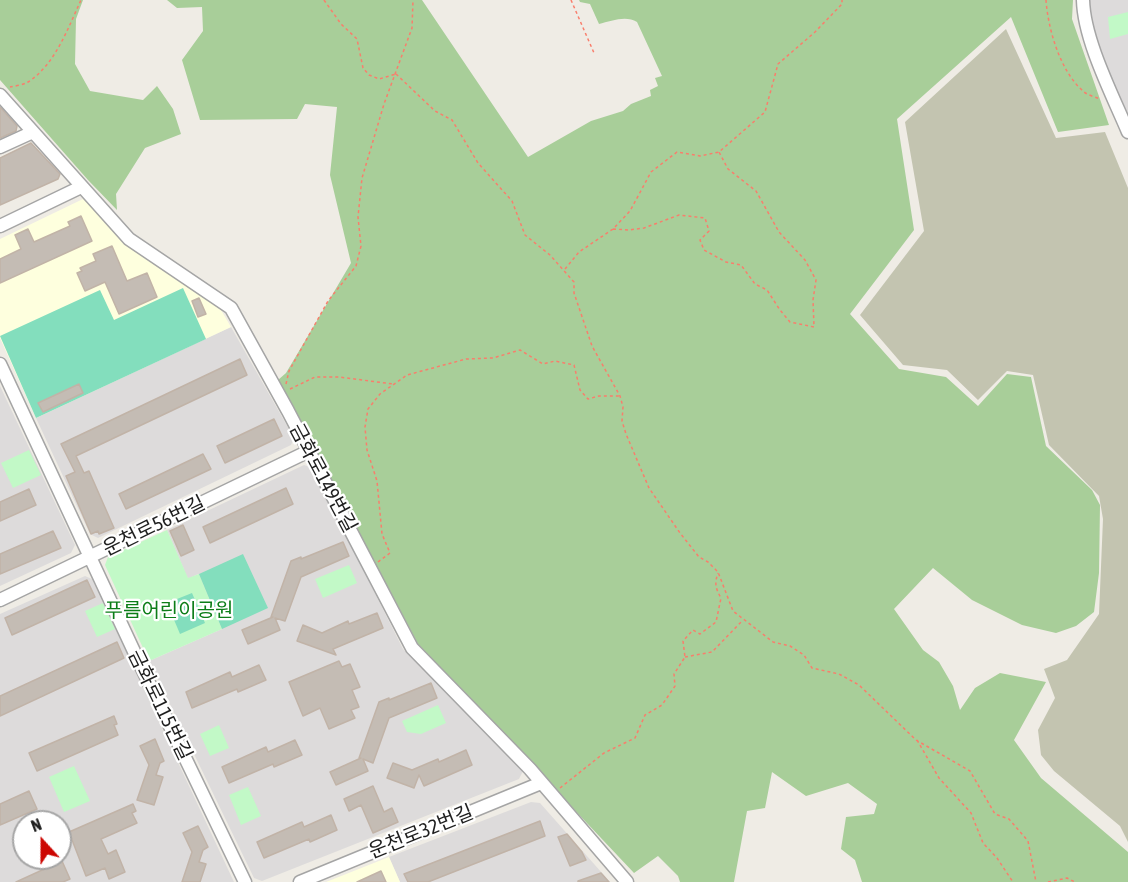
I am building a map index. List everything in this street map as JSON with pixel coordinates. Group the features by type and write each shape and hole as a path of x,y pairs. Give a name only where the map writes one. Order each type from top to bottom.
{"street":[{"path":"1083,0 1083,16 1128,132"},
{"name":"금화로149번길","path":"2,92 33,132 129,239 231,308 412,648 541,783 627,882"},
{"path":"0,147 33,132"},
{"path":"0,226 81,187"},
{"name":"금화로115번길","path":"0,364 138,660 245,882"},
{"name":"운천로56번길","path":"0,600 309,451"},
{"name":"운천로32번길","path":"300,882 541,783"}],"path":[{"path":"2,92 27,83 45,66 60,44 81,0"},
{"path":"324,0 341,24 357,39 363,68 369,75 379,79 396,74"},
{"path":"394,384 339,377 315,377 289,390 286,383 289,371 328,302 356,266 361,246 358,217 362,178 384,104 412,28 413,0"},
{"path":"571,0 594,52"},
{"path":"564,269 579,252 613,229 630,211 651,172 677,152 700,156 719,152 765,112 778,64 815,32 842,4 842,0"},
{"path":"1046,0 1047,22 1063,64 1084,92 1101,99"},
{"path":"396,74 435,111 452,120 478,163 512,201 525,235 550,255 574,282 574,293 592,346 620,396 623,407 622,421 626,434 649,489 699,558 708,562 718,572 733,611 772,642 790,646 804,655 812,668 839,674 859,685 916,740 970,771 994,814 1009,819 1028,841 1036,882"},
{"path":"613,229 644,228 680,215 705,218 709,231 700,240 704,250 726,262 741,265 755,284 767,290 790,322 814,327 813,300 816,280 805,260 779,232 756,191 728,169 719,152"},
{"path":"370,567 390,553 382,534 377,481 368,450 365,427 368,409 380,394 407,375 466,359 493,358 520,350 543,364 555,361 574,365 579,390 588,399 599,396 620,396"},
{"path":"552,795 604,753 635,738 645,715 662,705 675,686 674,674 685,657 683,641 693,630 700,634 716,622 722,598 716,588 715,580 718,572"},
{"path":"685,657 712,652 743,619"},
{"path":"916,740 939,778 971,813 983,843 997,858 1013,882"},
{"path":"1048,882 1067,878 1075,882"}],"shaded area":[{"path":"1083,0 1128,0 1128,132"},
{"path":"1006,29 1056,138 1105,132 1128,188 1128,842 1120,826 1054,771 1041,755 1038,730 1055,698 1044,669 1067,660 1099,614 1103,519 1099,496 1049,445 1033,375 1007,371 978,400 947,370 903,365 860,315 924,231 905,122"},
{"path":"83,199 128,244 221,310 231,327 36,418 0,338 0,239"},
{"path":"231,327 294,438 291,445 98,538 90,534 36,418"},
{"path":"0,386 75,545 71,553 0,586"},
{"path":"304,465 312,468 403,649 523,771 519,779 262,881 254,878 149,661 222,629 198,574 188,579 167,530"},
{"path":"85,576 92,579 234,882 0,882 0,614"},
{"path":"531,802 540,803 610,882 400,882 389,857"},
{"path":"389,857 400,882 326,882"}],"green space":[{"path":"0,0 83,0 76,19 75,64 90,91 143,100 157,86 173,109 181,134 145,148 116,194 117,210 0,80"},
{"path":"167,0 422,0 528,157 591,121 623,111 631,104 651,96 650,90 658,86 655,78 662,76 637,22 623,19 599,24 590,4 579,0 1073,0 1072,19 1109,125 1058,132 1011,17 897,119 914,230 850,314 899,369 946,377 978,406 1007,374 1031,377 1046,446 1092,490 1100,505 1099,573 1094,612 1076,626 1056,633 1022,625 972,600 933,568 894,609 923,650 939,662 953,686 960,710 975,688 1000,673 1046,682 1014,740 1041,778 1128,852 1128,882 862,882 855,860 841,849 846,817 874,814 877,804 848,783 806,796 772,772 765,808 747,811 734,882 680,882 678,876 658,856 634,873 418,644 278,380 286,373 351,263 330,175 337,107 305,104 297,119 200,120 182,60 203,31 202,7 177,8"},
{"path":"1128,12 1128,34 1110,39 1108,17"},
{"path":"183,288 206,339 36,418 0,336 100,290 114,320"},
{"path":"29,450 41,475 13,488 1,463"},
{"name":"푸름어린이공원","path":"167,530 188,578 199,574 222,629 149,661 105,565 108,557"},
{"path":"243,554 268,608 222,629 199,574"},
{"path":"349,565 357,583 323,598 315,579"},
{"path":"192,593 205,623 180,634 167,603"},
{"path":"103,603 115,629 97,637 85,611"},
{"path":"438,705 446,723 421,734 407,732 402,721"},
{"path":"219,725 229,748 210,756 200,734"},
{"path":"74,766 90,801 63,810 49,777"},
{"path":"248,787 261,816 241,825 229,795"}],"building":[{"path":"0,107 17,126 16,131 0,138"},
{"path":"31,143 60,174 58,179 0,205 0,158"},
{"path":"81,216 92,241 0,283 0,259 21,249 15,235 28,229 34,242 70,226 68,222"},
{"path":"112,246 127,281 147,273 157,297 119,314 105,282 85,291 77,273 82,271 80,268 96,261 93,254"},
{"path":"199,298 206,314 198,317 192,301"},
{"path":"240,359 247,375 76,456 84,473 89,471 114,528 99,534 98,531 91,534 66,476 75,472 61,444"},
{"path":"79,384 83,393 43,412 38,403"},
{"path":"274,419 282,436 225,463 217,446"},
{"path":"203,454 211,469 126,509 119,494"},
{"path":"286,488 293,504 210,543 203,527"},
{"path":"29,489 36,505 0,521 0,502"},
{"path":"183,525 194,550 181,556 170,531"},
{"path":"53,531 61,548 0,574 0,554"},
{"path":"343,542 349,556 301,577 285,621 275,618 280,630 248,644 242,630 273,617 271,617 291,561"},
{"path":"87,580 95,597 12,635 5,618"},
{"path":"377,613 383,628 333,649 336,655 297,641 303,625 322,633 348,621 349,624"},
{"path":"117,642 124,658 0,716 0,696"},
{"path":"339,661 342,667 350,664 360,687 352,690 359,707 351,710 355,718 329,729 320,708 303,716 289,682"},
{"path":"259,665 266,680 238,692 237,689 192,708 186,692 230,672 232,677"},
{"path":"431,683 437,698 389,718 373,763 363,759 368,771 336,785 330,772 361,758 359,758 379,702"},
{"path":"114,716 117,724 114,725 118,735 37,771 29,753"},
{"path":"155,739 164,761 160,763 156,775 163,777 154,805 137,800 149,765 140,746"},
{"path":"295,740 302,755 274,767 273,764 229,783 222,767 266,747 268,752"},
{"path":"466,750 472,765 424,786 419,775 414,788 387,778 393,763 412,770 438,759 439,762"},
{"path":"373,786 384,812 392,808 398,822 373,833 361,805 349,811 344,799"},
{"path":"29,791 37,809 12,810 12,820 0,825 0,804"},
{"path":"133,804 136,811 132,813 137,823 101,839 108,854 116,850 125,872 109,879 105,868 86,876 72,840 72,831"},
{"path":"331,815 337,830 264,858 257,842 302,822 304,827"},
{"path":"540,821 545,836 428,882 408,882 404,874"},
{"path":"198,826 208,847 203,850 199,862 206,864 200,882 182,882 192,852 183,833"},
{"path":"567,834 586,860 570,866 558,837"},
{"path":"42,870 66,870 70,879 63,882 16,882"},
{"path":"381,871 386,882 357,882"},
{"path":"601,873 609,882 578,882 578,881"}]}
